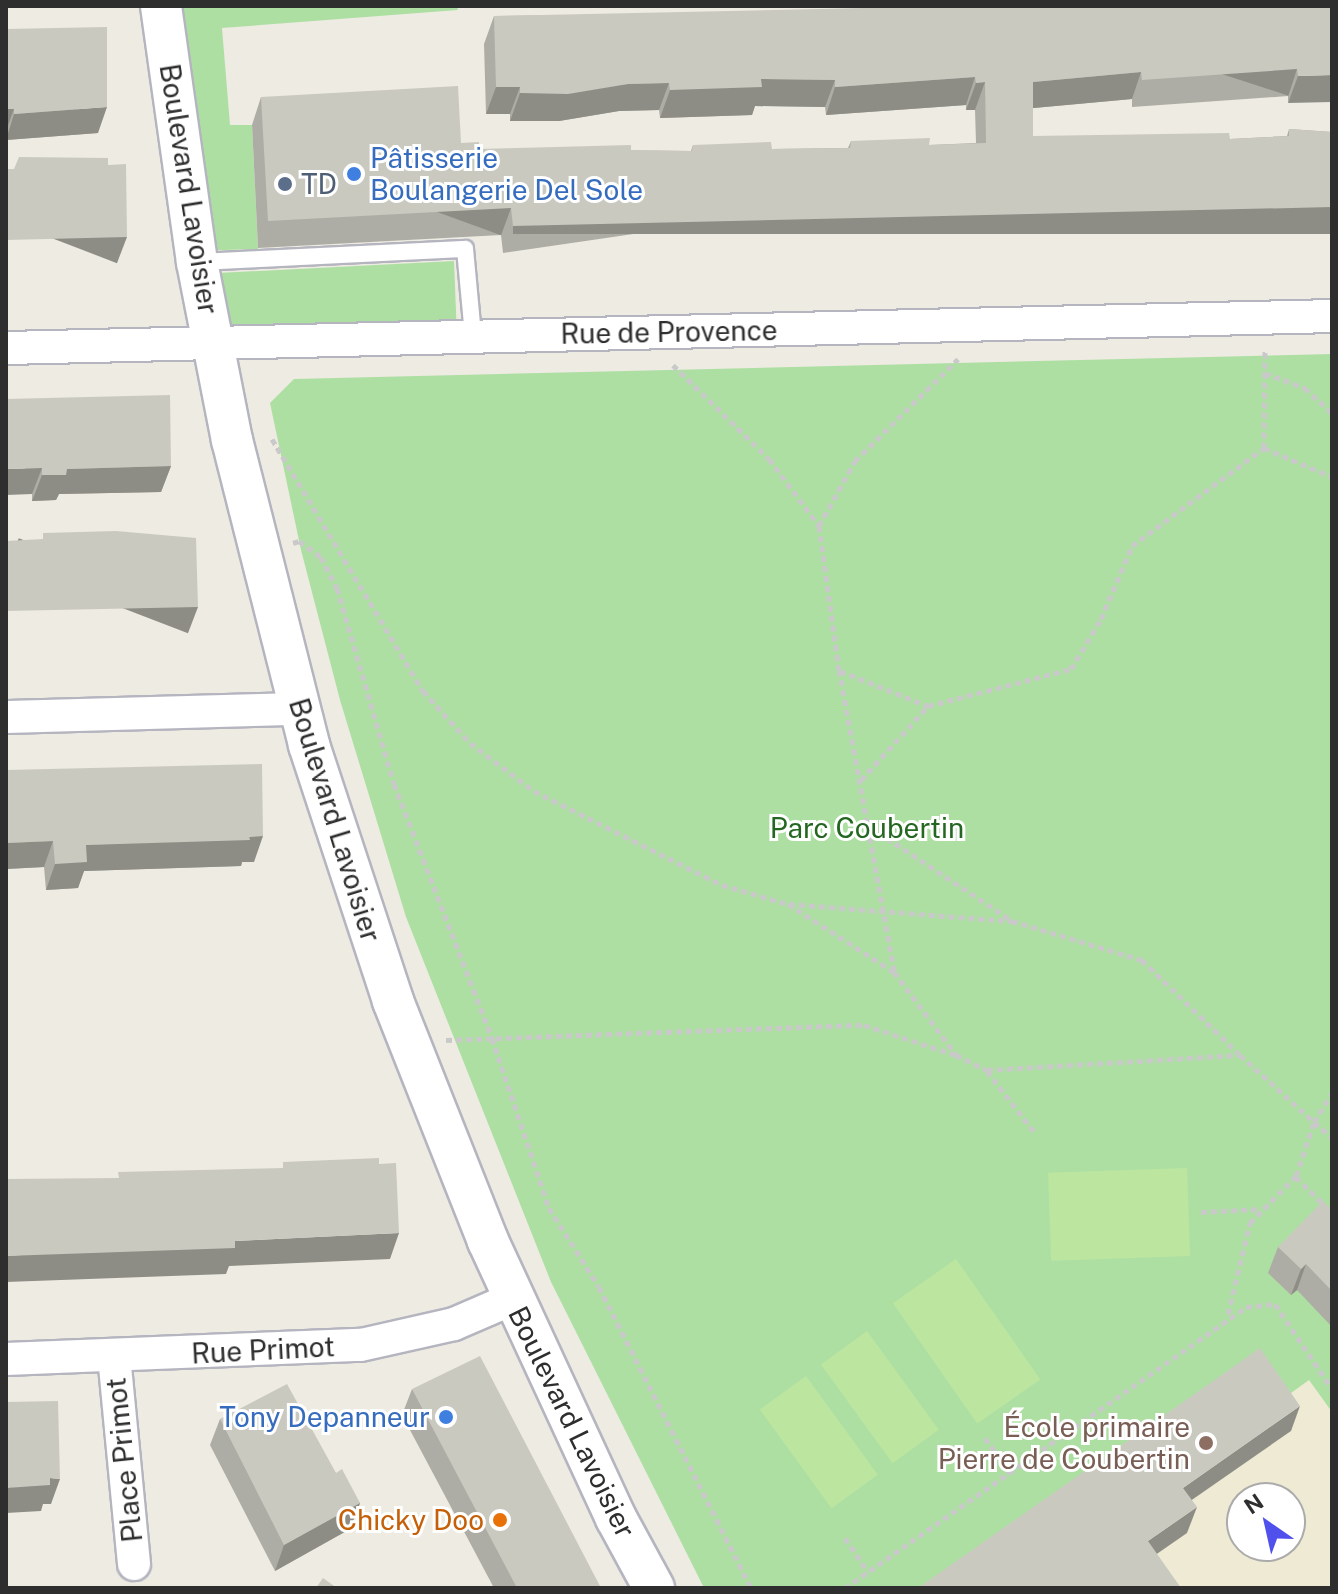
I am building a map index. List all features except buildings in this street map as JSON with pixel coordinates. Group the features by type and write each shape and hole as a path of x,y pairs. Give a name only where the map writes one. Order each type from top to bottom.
{"street":[{"name":"Boulevard Lavoisier","path":"161,6 197,262 258,551 299,709 409,1041 512,1299 654,1588"},
{"name":"Rue de Provence","path":"6,348 1332,316"},
{"path":"6,717 299,709"},
{"name":"Rue Primot","path":"6,1359 361,1345 442,1328 512,1299"},
{"name":"Place Primot","path":"114,1356 134,1564"}],"lane":[{"path":"197,262 465,249 473,336"}],"path":[{"path":"1264,448 1265,317"},
{"path":"819,526 855,461 992,324"},
{"path":"639,332 769,459 819,526 839,670 886,910 894,972"},
{"path":"1265,373 1305,388 1332,413"},
{"path":"269,433 423,691 470,743 534,791 663,859 722,885 788,904 1012,921 1142,960 1332,1138"},
{"path":"1264,448 1332,477"},
{"path":"861,780 928,706 1071,669 1101,619 1132,546 1264,448"},
{"path":"258,551 299,541 321,557 337,588 394,784 492,1038 549,1208 599,1287 751,1588"},
{"path":"839,670 928,706"},
{"path":"870,827 1012,921"},
{"path":"788,904 894,972 956,1055"},
{"path":"409,1041 864,1025 956,1055 987,1070 1035,1133"},
{"path":"987,1070 1240,1055"},
{"path":"1227,1315 1250,1223 1296,1176 1314,1122 1332,1093"},
{"path":"1296,1176 1332,1213"},
{"path":"1201,1212 1261,1209"},
{"path":"845,1588 1227,1315 1262,1302 1275,1304 1332,1389"},
{"path":"985,1438 1010,1473"},
{"path":"845,1538 868,1572"}],"shaded area":[{"name":"École primaire Pierre de Coubertin","path":"1309,1380 1332,1412 1332,1588 872,1588"}],"green space":[{"path":"161,6 457,6 458,10 222,28 230,125 252,125 258,249 195,251"},
{"path":"454,261 457,337 213,342 199,274"},
{"name":"Parc Coubertin","path":"1332,354 1332,1412 1309,1380 1273,1406 945,1588 704,1588 551,1282 406,917 340,700 301,550 270,403 294,379"},
{"path":"1187,1168 1190,1256 1051,1261 1048,1173"},
{"path":"956,1259 1040,1379 977,1424 893,1303"},
{"path":"867,1331 939,1430 893,1463 821,1365"},
{"path":"806,1376 878,1475 832,1508 760,1410"}],"place":[{"name":"Pâtisserie Boulangerie Del Sole","path":"354,174"},
{"name":"TD","path":"285,184"},
{"name":"Tony Depanneur","path":"446,1417"},
{"name":"École primaire Pierre de Coubertin","path":"1206,1443"},
{"name":"Chicky Doo","path":"500,1520"}]}
